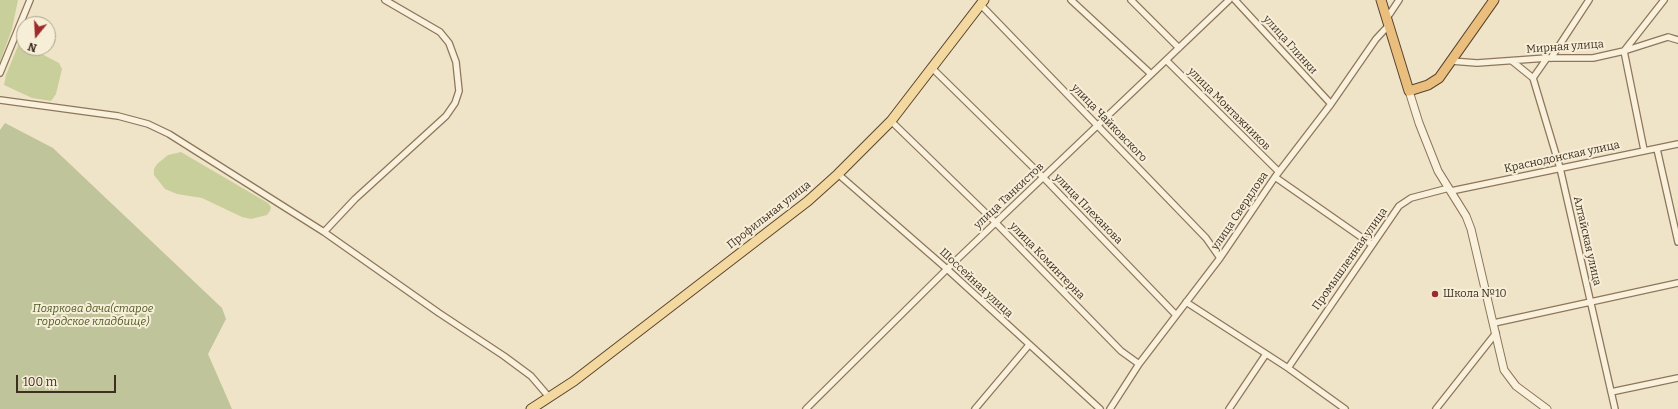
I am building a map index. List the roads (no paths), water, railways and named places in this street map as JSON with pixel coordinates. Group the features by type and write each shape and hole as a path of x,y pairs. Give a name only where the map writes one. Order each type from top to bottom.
{"highway":[{"path":"1381,0 1409,91 1434,83 1451,62 1494,0"}],"main road":[{"name":"Профильная улица","path":"531,409 574,381 783,220 838,174 890,121 982,2"}],"street":[{"path":"0,73 30,0"},
{"path":"324,232 360,194 446,116 455,103 459,91 456,62 449,43 440,32 385,0"},
{"path":"1072,0 1151,74"},
{"path":"1131,0 1180,48"},
{"name":"улица Танкистов","path":"806,409 995,222 1229,0"},
{"name":"улица Глинки","path":"1235,0 1331,104"},
{"name":"улица Свердлова","path":"1110,409 1139,364 1220,258 1277,175 1331,104 1388,21 1399,0"},
{"path":"1512,61 1533,78 1549,58 1589,0"},
{"path":"1644,150 1624,51 1664,0"},
{"name":"улица Чайковского","path":"982,2 1097,125 1206,238 1220,258"},
{"name":"Мирная улица","path":"1451,62 1477,63 1549,58 1593,58 1624,51 1668,37 1678,40"},
{"name":"улица Монтажников","path":"1166,60 1277,175 1371,244"},
{"name":"улица Плеханова","path":"932,68 1043,177 1176,316"},
{"name":"Алтайская улица","path":"1533,78 1560,168 1615,409"},
{"path":"1409,91 1431,156 1466,216 1471,229 1494,323 1501,360 1510,380 1547,409"},
{"path":"0,100 118,116 159,129 324,232 439,313 504,356 531,376 548,397"},
{"name":"улица Коминтерна","path":"890,121 995,222 1121,351 1139,364"},
{"name":"Краснодонская улица","path":"1450,190 1678,144"},
{"path":"1657,149 1678,242"},
{"name":"Шоссейная улица","path":"838,174 947,269 1100,409"},
{"name":"Промышленная улица","path":"1288,368 1371,244 1399,206 1411,198 1450,190"},
{"path":"1494,323 1678,283"},
{"path":"1186,302 1288,368 1345,409"},
{"path":"1436,409 1496,333"},
{"path":"975,409 1029,345"},
{"path":"1229,409 1266,354"},
{"path":"1611,392 1678,378"}],"place":[{"name":"Школа №10","path":"1435,294"}],"park label":[{"name":"Пояркова дача(старое городское кладбище)","path":"93,315"}]}
